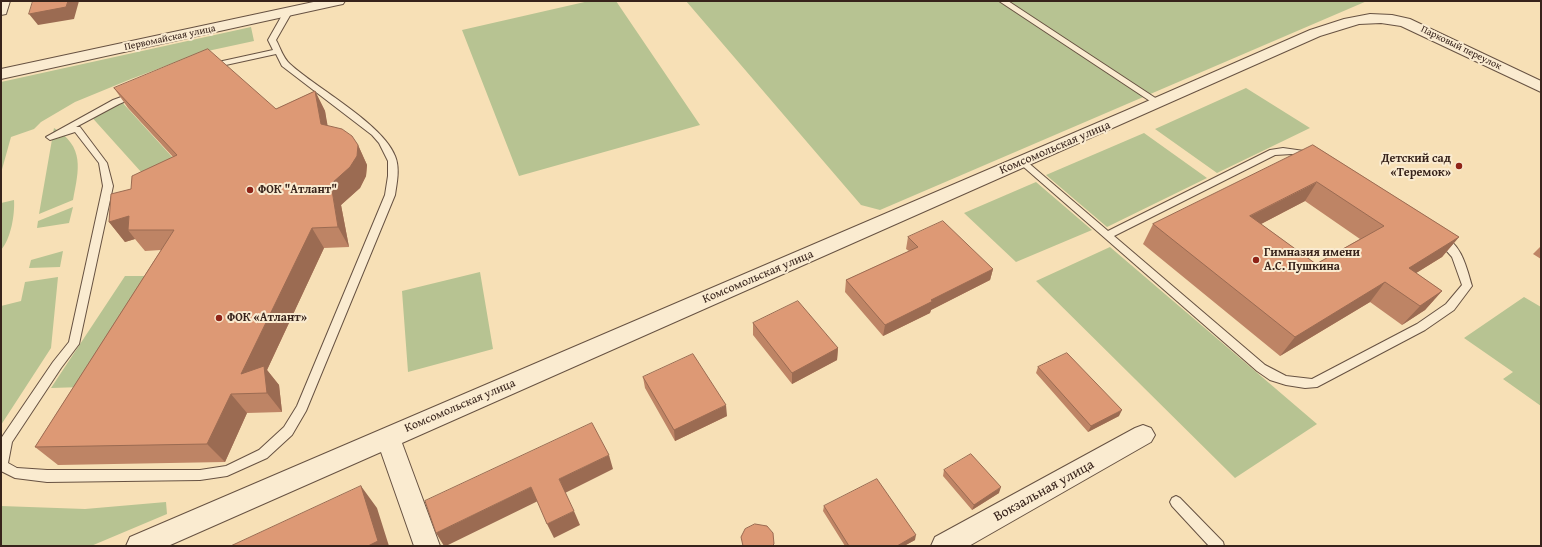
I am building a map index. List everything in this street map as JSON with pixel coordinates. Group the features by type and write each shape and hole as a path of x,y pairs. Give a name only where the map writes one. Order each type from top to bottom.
{"street":[{"path":"1,11 3,1"},
{"name":"Первомайская улица","path":"1,74 338,1"},
{"name":"Комсомольская улица","path":"139,546 1159,103 1315,33 1355,19 1378,18"},
{"name":"Парковый переулок","path":"1378,18 1405,22 1420,28 1541,87"},
{"name":"Вокзальная улица","path":"944,546 1144,435"},
{"path":"388,438 427,546"}],"lane":[{"path":"1003,1 1159,103"},
{"path":"143,91 116,102 50,137 77,130 103,163 108,186 74,344 57,365 6,441 2,465 15,473 47,476 192,475 227,471 263,454 288,431 302,408 390,195 394,171 392,160 383,142 375,133 285,64 272,40 288,12"},
{"path":"205,67 278,51"},
{"path":"1108,234 1273,152 1286,150 1292,151 1303,154 1316,162"},
{"path":"1022,162 1108,234 1266,372 1276,379 1294,384 1313,384 1421,327 1450,307 1467,286 1461,261 1448,244 1434,233"},
{"path":"1176,502 1218,546"}],"green space":[{"path":"589,1 616,1 700,125 519,176 462,30"},
{"path":"686,1 1367,1 880,210 861,205"},
{"path":"251,27 254,41 203,52 131,79 75,102 41,122 34,129 11,137 1,173 1,82"},
{"path":"1246,88 1310,128 1217,173 1155,129"},
{"path":"120,100 174,159 142,173 88,113"},
{"path":"54,128 64,135 71,143 75,151 78,169 77,178 73,200 39,214"},
{"path":"1144,133 1207,178 1107,227 1046,175"},
{"path":"1036,182 1092,230 1016,262 964,213"},
{"path":"14,200 12,226 7,240 1,250 1,203"},
{"path":"73,207 69,223 37,228 38,221"},
{"path":"1110,247 1317,424 1235,478 1036,281"},
{"path":"63,251 60,267 29,268 31,260"},
{"path":"480,272 493,349 408,372 402,291"},
{"path":"125,276 153,276 82,387 51,388"},
{"path":"58,277 51,348 1,425 1,306 21,301 25,282"},
{"path":"1524,297 1541,307 1541,406 1503,379 1513,372 1464,338"},
{"path":"166,502 167,514 91,546 1,546 1,506 85,509"}],"building":[{"path":"33,1 68,1 66,7 29,14"},
{"name":"ФОК «Атлант»","path":"208,49 276,109 315,91 321,124 342,129 352,136 358,145 357,156 350,167 331,184 338,227 312,228 241,374 264,366 267,393 231,394 207,444 35,447 174,230 128,230 129,216 109,222 111,194 131,189 132,176 177,155 114,88"},
{"path":"1313,145 1459,237 1409,268 1442,291 1420,306 1385,282 1295,337 1153,224","holes":["1317,182 1384,226 1316,264 1250,216"]},
{"path":"943,221 993,269 885,325 846,280 918,247 908,237"},
{"path":"798,301 838,348 792,373 753,323"},
{"path":"1067,353 1122,410 1091,426 1038,367"},
{"path":"693,354 726,405 674,430 643,377"},
{"path":"592,423 609,455 559,479 574,511 547,524 531,487 436,533 425,501"},
{"path":"971,454 1001,487 974,505 944,470"},
{"path":"877,479 916,535 897,546 849,546 824,506"},
{"path":"361,486 378,541 368,546 231,546"},
{"path":"755,524 767,526 773,533 774,544 772,546 743,546 741,537 745,529"}],"place":[{"name":"Детский сад «Теремок»","path":"1459,166"},
{"name":"ФОК \"Атлант\"","path":"250,190"},
{"name":"Гимназия имени А.С. Пушкина","path":"1256,260"},
{"name":"ФОК «Атлант»","path":"219,318"}]}
